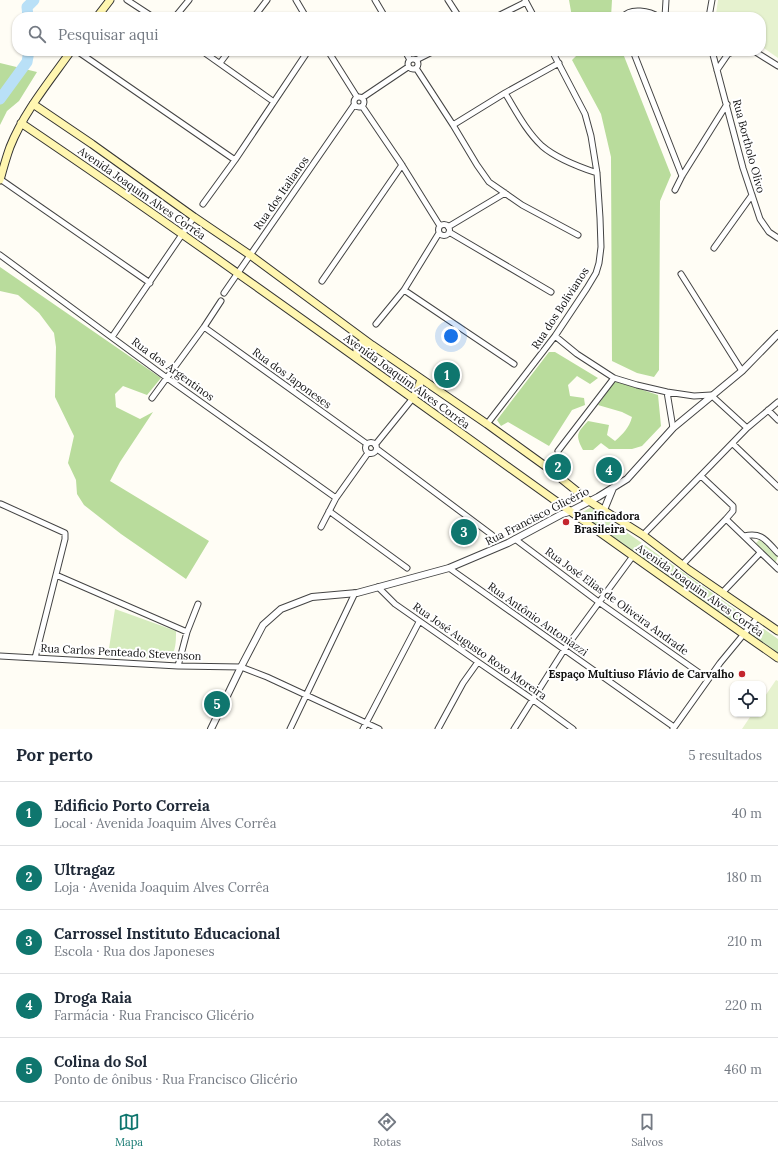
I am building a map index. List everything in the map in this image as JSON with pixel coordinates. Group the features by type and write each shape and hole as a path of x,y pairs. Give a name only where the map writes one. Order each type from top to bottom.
{"main road":[{"path":"101,12 110,0"},
{"path":"0,180 10,148 21,123 68,56"},
{"name":"Avenida Joaquim Alves Corrêa","path":"33,104 250,255 421,379 487,424 548,468 589,501 643,535 682,565 778,631"},
{"name":"Avenida Joaquim Alves Corrêa","path":"21,123 183,234 413,398 569,512 778,658"},
{"path":"357,358 357,347 360,344 372,344"},
{"path":"413,398 421,379"}],"street":[{"path":"127,0 145,12"},
{"path":"179,12 189,0"},
{"path":"258,12 267,0"},
{"path":"296,0 303,12"},
{"path":"375,0 382,12"},
{"path":"448,0 456,12"},
{"path":"665,12 666,0"},
{"path":"710,12 712,0"},
{"path":"505,12 525,1 531,12"},
{"path":"634,12 645,12"},
{"path":"84,56 235,160"},
{"path":"210,56 274,102"},
{"path":"220,63 225,56"},
{"path":"204,204 305,56"},
{"path":"331,56 364,102 362,106 402,165 440,226 438,229 439,233 404,290 376,324"},
{"path":"408,56 410,60"},
{"path":"410,60 416,60 424,56"},
{"name":"Rua dos Bolivianos","path":"487,424 555,336 596,273 599,262 601,234 597,173 591,136 585,114 555,56"},
{"path":"636,56 682,176"},
{"name":"Rua Bortholo Olivo","path":"713,56 760,219 769,232 778,238"},
{"path":"717,70 727,56"},
{"path":"762,56 778,66"},
{"path":"408,67 408,62 410,60"},
{"path":"416,60 418,65 416,68 489,182 522,205 578,235"},
{"path":"453,125 505,93 559,63"},
{"path":"362,106 359,107 354,105 354,100 408,67 413,69 416,68"},
{"path":"505,93 528,130 543,146 558,156 597,173"},
{"path":"675,190 682,176 727,104"},
{"name":"Rua dos Italianos","path":"224,293 354,105"},
{"path":"322,281 402,165"},
{"path":"0,180 150,283"},
{"path":"439,233 443,236 447,235 449,230 505,193"},
{"path":"714,248 752,195"},
{"path":"112,337 194,217"},
{"path":"440,226 444,225 449,230 551,292"},
{"name":"Rua dos Argentinos","path":"0,255 167,378 336,498"},
{"path":"681,274 742,371"},
{"path":"404,290 514,364"},
{"path":"152,398 204,328 221,301"},
{"name":"Rua dos Japoneses","path":"204,328 368,444"},
{"name":"Rua Francisco Glicério","path":"211,729 263,625 281,609 312,597 355,593 450,568 485,554 613,488 627,479 673,428 711,395 742,371 778,334"},
{"path":"555,336 577,354 614,378 667,392 694,396 711,395 747,428"},
{"path":"558,451 614,378"},
{"path":"667,392 673,428"},
{"path":"368,452 373,453 413,398"},
{"path":"643,535 747,428 778,402"},
{"path":"768,410 778,420"},
{"path":"321,527 336,498 368,452 366,450 368,444 372,443 492,535"},
{"path":"733,444 778,487"},
{"path":"682,565 733,510 733,506 701,476"},
{"path":"604,510 613,488"},
{"path":"1,504 65,533 65,539 35,658"},
{"path":"329,511 407,568"},
{"path":"726,519 778,569"},
{"path":"744,536 756,534 761,536 778,553"},
{"name":"Rua José Elias de Oliveira Andrade","path":"515,539 600,603 708,679"},
{"path":"722,593 760,553"},
{"path":"514,729 564,650 600,603 633,556"},
{"name":"Rua Antônio Antoniazzi","path":"450,568 674,728"},
{"path":"56,575 187,632"},
{"name":"Rua José Augusto Roxo Moreira","path":"378,587 395,604 419,622 532,699 573,729"},
{"path":"290,729 355,593"},
{"path":"178,666 187,632 198,604"},
{"path":"674,728 720,663 758,617"},
{"path":"363,729 419,622"},
{"name":"Rua Carlos Penteado Stevenson","path":"0,656 178,666 241,667"},
{"path":"438,729 463,683 478,662"},
{"path":"241,667 307,695 379,729"}],"green space":[{"path":"569,0 612,0 611,12 571,12"},
{"path":"718,0 778,0 778,58 766,50 766,12 716,12"},
{"path":"576,56 624,56 671,175 660,201 659,370 654,377 637,373 612,361 611,157 601,114 572,60"},
{"path":"0,63 37,72 19,101 7,111 0,125"},
{"path":"0,267 161,378 147,395 123,386 115,394 116,407 140,419 153,412 120,462 110,481 209,541 186,579 121,534 84,505 77,494 76,480 68,463 74,436 55,397 56,347 54,333 39,313 18,295 0,291"},
{"path":"549,352 555,352 598,378 590,384 577,376 568,385 570,396 584,398 585,405 572,410 549,446 508,422 501,426 497,420"},
{"path":"615,381 658,395 661,426 642,446 632,449 609,449 601,443 593,450 583,450 578,434 581,428 588,421 609,425 607,435 615,441 629,424 632,417 622,412 598,405"},
{"path":"591,507 742,614 742,619 739,624 735,624 588,521 584,517 583,512"},
{"path":"760,539 778,556 775,564 755,544"},
{"path":"115,609 176,631 175,649 170,659 164,660 108,655"},
{"path":"757,629 764,629 778,639 778,654 752,636"},
{"path":"776,680 778,681 778,729 742,729 750,717 766,717 766,695"}],"waterway":[{"path":"28,12 27,7 34,0"},
{"path":"0,99 27,62 28,56"}],"place":[{"name":"Edificio Porto Correia","path":"447,375"},
{"name":"Ultragaz","path":"558,467"},
{"name":"Droga Raia","path":"609,470"},
{"name":"Panificadora Brasileira","path":"566,522"},
{"name":"Carrossel Instituto Educacional","path":"464,532"},
{"name":"Espaço Multiuso Flávio de Carvalho","path":"742,674"},
{"name":"Colina do Sol","path":"217,704"}]}
